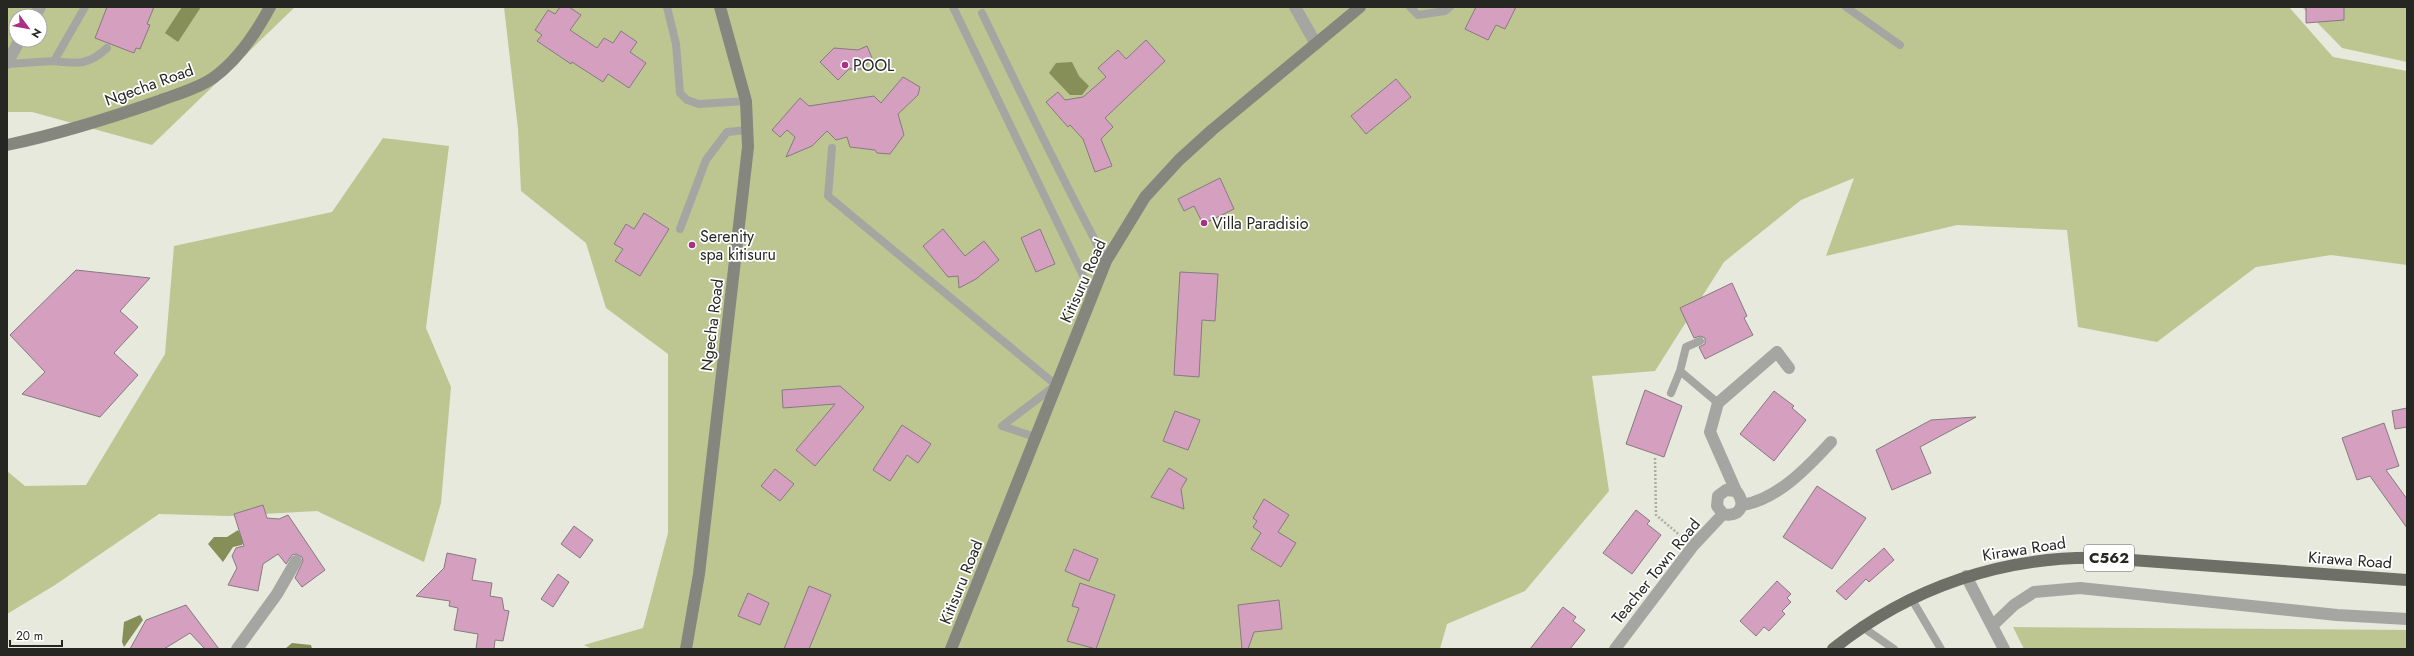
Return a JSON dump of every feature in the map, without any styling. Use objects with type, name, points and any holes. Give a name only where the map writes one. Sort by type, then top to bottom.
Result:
[{"type":"main road","name":"Kirawa Road","points":[[1833,649],[1861,626],[1910,598],[1966,576],[2006,565],[2069,556],[2407,580]]},
{"type":"street","name":"Ngecha Road","points":[[7,145],[132,110],[189,90],[212,78],[229,64],[248,42],[270,7]]},
{"type":"street","name":"Ngecha Road","points":[[686,649],[699,574],[748,147],[746,100],[720,7]]},
{"type":"street","points":[[1295,7],[1316,44]]},
{"type":"street","name":"Kitisuru Road","points":[[951,649],[1106,261],[1145,197],[1162,177],[1212,130],[1360,7]]},
{"type":"street","points":[[7,63],[15,48]]},
{"type":"street","points":[[1736,491],[1726,490],[1718,496],[1716,506],[1723,514],[1731,516],[1738,513],[1742,505],[1741,497],[1736,491],[1710,432],[1718,403],[1777,352],[1789,368]]},
{"type":"street","points":[[1742,505],[1754,503],[1791,480],[1831,442]]},
{"type":"street","name":"Teacher Town Road","points":[[1615,649],[1693,546],[1723,514]]},
{"type":"street","points":[[237,649],[277,594],[296,561]]},
{"type":"street","points":[[1966,576],[2004,649]]},
{"type":"street","points":[[1992,626],[2014,605],[2034,592],[2080,588],[2337,615],[2407,619]]},
{"type":"lane","points":[[54,61],[85,7]]},
{"type":"lane","points":[[667,7],[676,44],[680,93],[687,100],[700,104],[746,100]]},
{"type":"lane","points":[[953,7],[1092,294]]},
{"type":"lane","points":[[1410,7],[1418,15],[1445,11],[1450,7]]},
{"type":"lane","points":[[1846,7],[1900,45]]},
{"type":"lane","points":[[982,12],[1025,103],[1036,120],[1077,208],[1106,261]]},
{"type":"lane","points":[[7,63],[54,61],[79,64],[100,55],[108,48]]},
{"type":"lane","points":[[680,229],[706,160],[727,132],[748,130]]},
{"type":"lane","points":[[832,148],[828,196],[1056,385],[1002,426],[1035,437]]},
{"type":"lane","points":[[1671,393],[1680,371],[1686,347],[1700,341]]},
{"type":"lane","points":[[1680,371],[1718,403]]},
{"type":"lane","points":[[1910,598],[1941,649]]},
{"type":"lane","points":[[1861,626],[1894,649]]},
{"type":"path","points":[[1655,458],[1656,515],[1693,546]]},
{"type":"shaded area","points":[[7,7],[295,7],[152,145],[32,112],[7,112]]},
{"type":"shaded area","points":[[182,7],[201,7],[178,42],[165,33]]},
{"type":"shaded area","points":[[504,7],[2289,7],[2333,57],[2407,71],[2407,265],[2331,255],[2256,267],[2157,342],[2078,327],[2067,230],[1957,225],[1826,256],[1854,178],[1801,200],[1724,262],[1655,371],[1592,376],[1609,491],[1525,591],[1447,624],[1440,649],[592,649],[584,645],[643,628],[668,533],[668,354],[606,308],[586,243],[521,191],[518,129]]},
{"type":"shaded area","points":[[2302,7],[2407,7],[2407,62],[2342,48]]},
{"type":"shaded area","points":[[1072,62],[1079,76],[1089,86],[1082,95],[1070,95],[1049,73],[1056,63]]},
{"type":"shaded area","points":[[383,138],[449,146],[426,328],[451,387],[441,503],[424,562],[317,511],[228,516],[159,514],[55,585],[7,614],[7,471],[25,486],[86,485],[165,354],[174,246],[332,212]]},
{"type":"shaded area","points":[[238,530],[244,541],[242,545],[233,547],[223,562],[208,544],[214,537],[227,537]]},
{"type":"shaded area","points":[[140,615],[143,620],[124,647],[122,642],[124,622]]},
{"type":"shaded area","points":[[2013,627],[2407,630],[2407,649],[2024,649]]},
{"type":"shaded area","points":[[292,643],[311,645],[312,649],[285,649]]},
{"type":"building","points":[[107,7],[154,7],[147,24],[150,25],[140,49],[136,48],[134,53],[95,38]]},
{"type":"building","points":[[560,7],[569,7],[581,15],[570,30],[597,48],[604,38],[613,43],[621,31],[637,42],[630,52],[646,63],[629,88],[608,74],[603,82],[572,62],[571,64],[537,41],[542,35],[535,30],[548,10],[555,14]]},
{"type":"building","points":[[1476,7],[1516,7],[1505,29],[1496,25],[1488,40],[1465,29]]},
{"type":"building","points":[[2306,7],[2344,7],[2344,20],[2306,23]]},
{"type":"building","points":[[1146,40],[1165,61],[1105,118],[1113,127],[1101,139],[1112,166],[1095,172],[1083,139],[1070,125],[1068,127],[1046,102],[1058,92],[1065,100],[1083,97],[1106,77],[1098,68],[1118,50],[1126,59]]},
{"type":"building","name":"POOL","points":[[867,46],[872,58],[863,69],[849,69],[838,80],[820,62],[834,48],[858,50]]},
{"type":"building","points":[[903,77],[920,87],[918,95],[898,114],[904,135],[890,154],[877,153],[875,150],[850,147],[847,137],[836,140],[827,131],[812,146],[786,157],[795,137],[787,130],[780,137],[772,130],[800,98],[809,106],[874,96],[881,103]]},
{"type":"building","points":[[1396,79],[1411,97],[1366,134],[1351,116]]},
{"type":"building","points":[[1220,178],[1234,209],[1203,224],[1194,206],[1184,211],[1178,199]]},
{"type":"building","points":[[644,213],[669,229],[640,276],[615,261],[623,249],[614,244],[626,224],[634,229]]},
{"type":"building","points":[[943,229],[965,256],[984,241],[999,260],[976,279],[959,288],[958,276],[948,277],[923,246]]},
{"type":"building","points":[[1040,229],[1055,264],[1036,272],[1021,238]]},
{"type":"building","points":[[76,270],[150,278],[120,311],[138,327],[114,353],[138,375],[100,417],[22,394],[45,372],[10,335]]},
{"type":"building","points":[[1180,272],[1218,274],[1215,321],[1202,320],[1199,377],[1174,375]]},
{"type":"building","points":[[1732,283],[1747,316],[1744,318],[1753,335],[1705,359],[1699,347],[1705,344],[1705,338],[1700,336],[1694,338],[1680,308]]},
{"type":"building","points":[[840,386],[864,407],[815,466],[796,450],[835,404],[783,408],[782,390]]},
{"type":"building","points":[[1645,390],[1682,406],[1664,457],[1626,444]]},
{"type":"building","points":[[1774,391],[1794,406],[1792,408],[1806,420],[1774,461],[1740,434]]},
{"type":"building","points":[[2407,408],[2407,427],[2395,429],[2392,411]]},
{"type":"building","points":[[1175,411],[1200,420],[1188,450],[1163,441]]},
{"type":"building","points":[[1976,417],[1920,447],[1931,473],[1892,490],[1876,450],[1931,420]]},
{"type":"building","points":[[2384,423],[2399,466],[2386,470],[2407,499],[2407,528],[2370,476],[2357,480],[2342,438]]},
{"type":"building","points":[[902,425],[931,444],[918,463],[907,455],[890,481],[873,470]]},
{"type":"building","points":[[1169,468],[1187,479],[1181,489],[1184,509],[1151,497]]},
{"type":"building","points":[[775,469],[794,484],[780,501],[761,486]]},
{"type":"building","points":[[1817,486],[1866,518],[1832,569],[1783,537]]},
{"type":"building","points":[[1264,499],[1289,515],[1278,532],[1296,543],[1281,567],[1251,549],[1261,533],[1253,527],[1257,521],[1253,518]]},
{"type":"building","points":[[263,505],[267,518],[279,519],[288,515],[325,570],[302,587],[295,578],[303,561],[302,557],[296,554],[292,555],[286,564],[278,554],[263,564],[258,591],[228,585],[237,568],[232,556],[236,548],[244,546],[234,514]]},
{"type":"building","points":[[1636,510],[1650,521],[1647,524],[1661,535],[1632,574],[1603,553]]},
{"type":"building","points":[[574,526],[593,540],[580,558],[561,544]]},
{"type":"building","points":[[1884,548],[1894,560],[1869,582],[1866,579],[1846,600],[1836,591]]},
{"type":"building","points":[[1074,549],[1098,559],[1089,581],[1065,571]]},
{"type":"building","points":[[447,553],[476,559],[472,580],[492,583],[490,596],[502,598],[504,610],[509,611],[503,641],[495,640],[494,649],[476,649],[478,634],[454,630],[458,608],[449,606],[450,601],[416,596],[444,568]]},
{"type":"building","points":[[558,574],[569,582],[553,607],[541,599]]},
{"type":"building","points":[[1777,581],[1791,594],[1787,598],[1791,602],[1782,611],[1785,614],[1769,631],[1764,627],[1756,636],[1740,621]]},
{"type":"building","points":[[1080,583],[1115,595],[1096,649],[1067,641],[1079,608],[1072,606]]},
{"type":"building","points":[[809,586],[831,595],[809,649],[784,649]]},
{"type":"building","points":[[748,593],[769,603],[760,625],[738,616]]},
{"type":"building","points":[[1279,600],[1282,629],[1254,632],[1248,649],[1242,649],[1238,605]]},
{"type":"building","points":[[186,605],[219,649],[205,649],[190,633],[164,649],[130,649],[146,620]]},
{"type":"building","points":[[1563,607],[1576,617],[1573,621],[1585,630],[1570,649],[1530,649]]},
{"type":"place","name":"POOL","points":[[845,65]]},
{"type":"place","name":"Villa Paradisio","points":[[1204,223]]},
{"type":"place","name":"Serenity spa kitisuru","points":[[692,245]]}]
